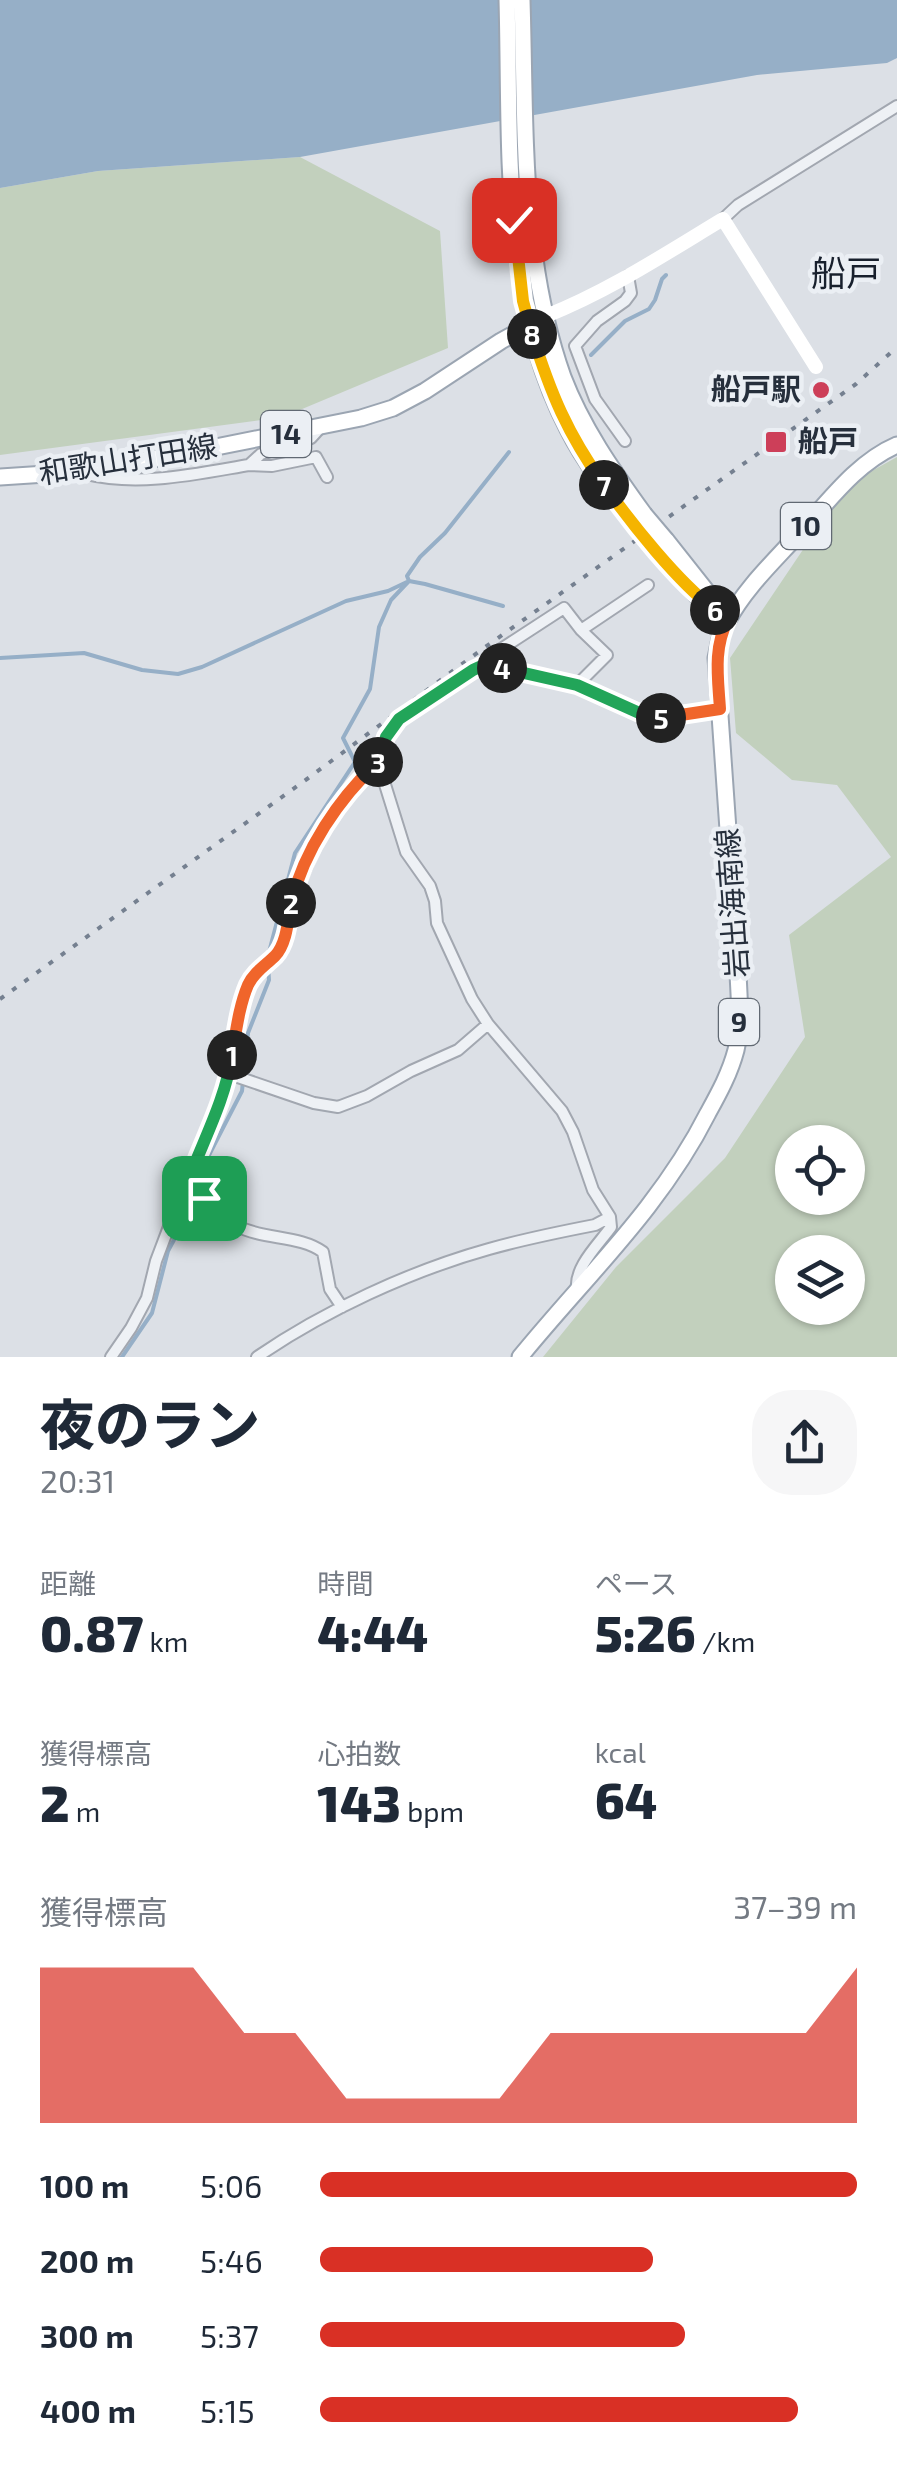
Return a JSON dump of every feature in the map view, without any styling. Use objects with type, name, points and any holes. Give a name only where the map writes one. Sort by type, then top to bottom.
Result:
[{"type":"main road","points":[[506,0],[514,220],[523,301],[550,388],[588,463],[660,544],[704,586],[728,619]]},
{"type":"main road","points":[[522,0],[528,218],[539,291],[564,377],[582,418],[639,519]]},
{"type":"main road","points":[[546,316],[628,276],[722,220],[816,367]]},
{"type":"main road","name":"和歌山打田線","points":[[0,477],[166,457],[361,418],[393,408],[424,391],[546,316]]},
{"type":"main road","name":"10","points":[[728,619],[758,577],[842,486],[866,464],[897,445]]},
{"type":"main road","name":"岩出海南線","points":[[520,1357],[671,1179],[728,1075],[737,1046],[738,973],[716,658],[720,634],[728,619]]},
{"type":"street","points":[[722,220],[738,205],[897,106]]},
{"type":"street","points":[[625,441],[595,399],[575,346],[597,321],[626,301],[631,293],[628,276]]},
{"type":"street","points":[[249,465],[261,454],[311,438],[321,427]]},
{"type":"street","points":[[83,469],[99,478],[161,480],[316,457],[327,478]]},
{"type":"street","points":[[581,630],[648,586]]},
{"type":"street","points":[[111,1357],[147,1298],[156,1261],[229,1074],[248,983],[278,953],[293,896],[322,830],[378,762],[386,737],[399,719],[564,608],[607,655],[577,685]]},
{"type":"street","points":[[486,664],[577,685],[646,716],[677,717],[720,709]]},
{"type":"street","points":[[378,762],[406,852],[430,886],[437,923],[472,1000],[562,1111],[593,1190],[610,1218],[611,1227],[580,1269],[575,1282],[577,1290]]},
{"type":"street","points":[[229,1074],[314,1103],[338,1107],[458,1050],[488,1024]]},
{"type":"street","points":[[184,1192],[204,1198],[243,1229],[315,1246],[323,1252],[330,1289],[342,1308]]},
{"type":"street","points":[[258,1357],[285,1338],[407,1278],[467,1256],[610,1218]]},
{"type":"green space","points":[[300,157],[440,231],[448,348],[283,417],[0,455],[0,188],[98,171]]},
{"type":"green space","points":[[897,457],[897,1357],[543,1357],[616,1267],[725,1158],[805,1037],[789,935],[891,857],[837,785],[792,780],[736,733],[730,658],[831,508],[861,477]]},
{"type":"water","points":[[0,0],[897,0],[897,58],[887,63],[757,75],[300,157],[98,171],[0,188]]},
{"type":"waterway","points":[[591,355],[625,321],[649,309],[666,275]]},
{"type":"waterway","points":[[268,956],[295,853],[355,762],[343,738],[370,689],[379,627],[391,600],[409,581],[407,576],[420,557],[445,533],[509,452]]},
{"type":"waterway","points":[[0,658],[84,653],[142,670],[178,674],[202,667],[346,601],[388,591],[409,581],[503,606]]},
{"type":"waterway","points":[[122,1357],[152,1313],[168,1251],[203,1186],[207,1159],[242,1091],[248,1033],[269,980],[268,965]]},
{"type":"railway","points":[[0,999],[856,384],[897,347]]},
{"type":"place","name":"船戸駅","points":[[821,390]]},
{"type":"place","name":"船戸","points":[[776,442]]},
{"type":"district","name":"船戸","points":[[846,274]]},
{"type":"route","points":[[204,1198],[184,1192],[229,1074],[248,983],[278,953],[293,896],[322,830],[378,762],[386,737],[399,719],[486,664],[577,685],[646,716],[677,717],[720,709],[716,658],[720,634],[728,619],[697,596],[634,524],[568,430],[529,325],[514,220]]}]
